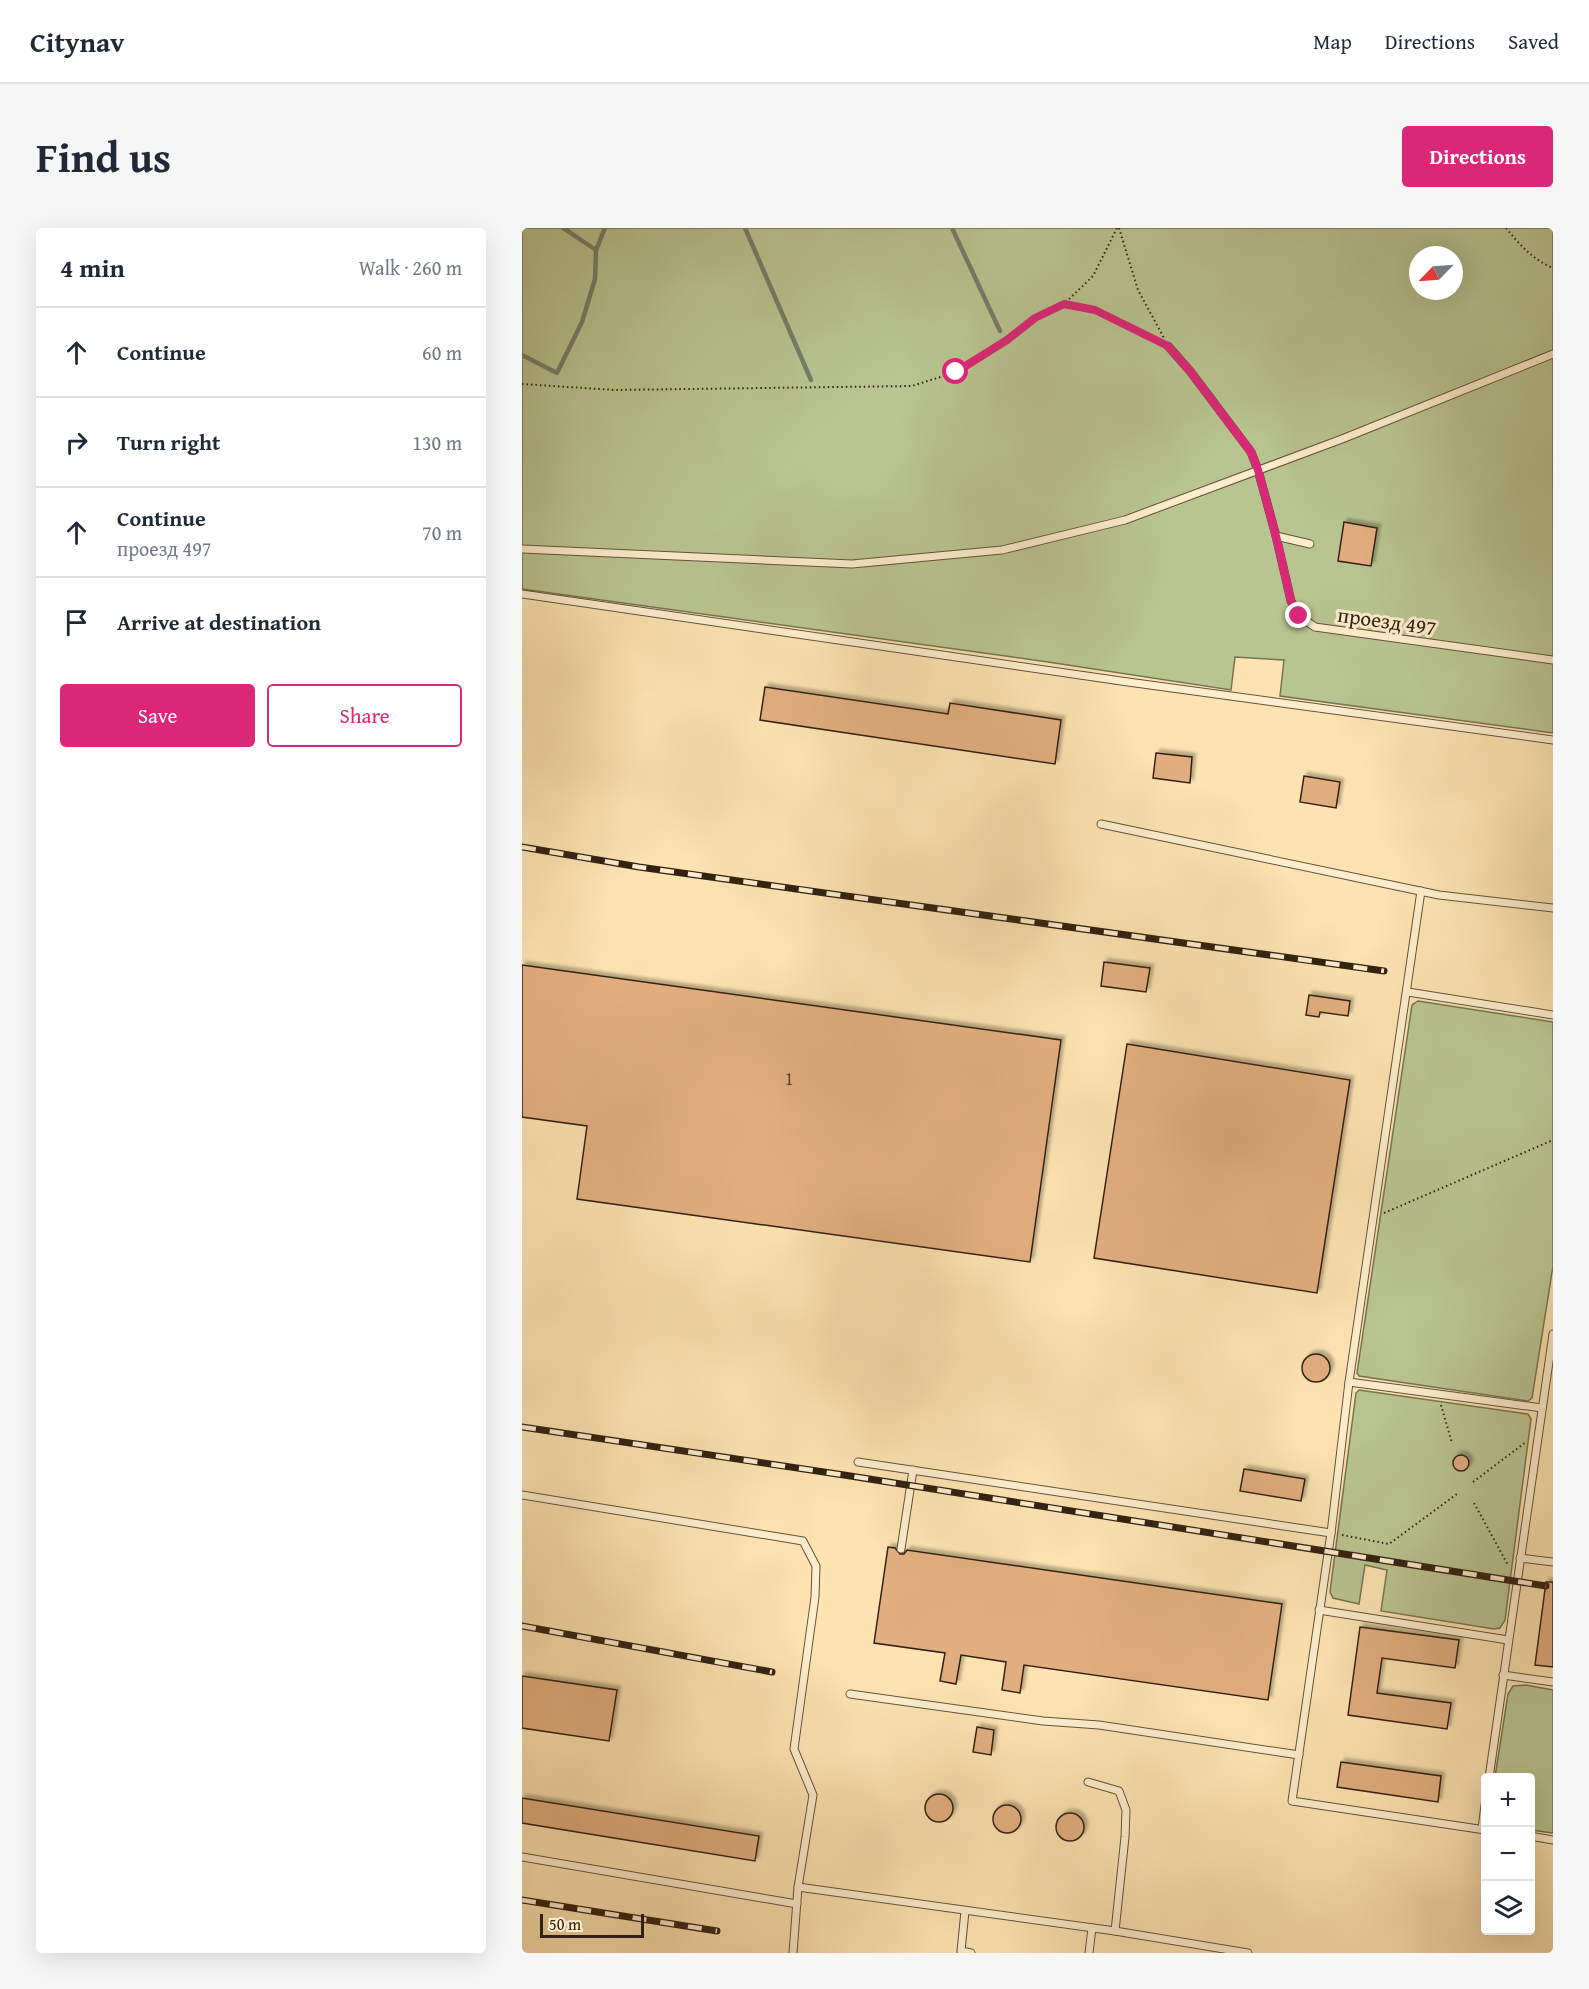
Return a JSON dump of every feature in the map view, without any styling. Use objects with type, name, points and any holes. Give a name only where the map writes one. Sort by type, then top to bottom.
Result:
[{"type":"lane","name":"проезд 497","points":[[1168,346],[1190,371],[1251,452],[1276,536],[1291,601],[1299,616],[1315,627],[1553,660]]},
{"type":"lane","points":[[522,549],[852,564],[1002,549],[1125,520],[1342,439],[1553,354]]},
{"type":"lane","points":[[1276,536],[1310,544]]},
{"type":"lane","points":[[522,594],[1128,682],[1553,740]]},
{"type":"lane","points":[[1101,824],[1438,895],[1553,908]]},
{"type":"lane","points":[[1421,891],[1408,992],[1348,1382],[1330,1533],[1292,1801],[1481,1829]]},
{"type":"lane","points":[[1408,992],[1553,1015]]},
{"type":"lane","points":[[1490,1773],[1553,1334]]},
{"type":"lane","points":[[1348,1382],[1542,1408]]},
{"type":"lane","points":[[858,1462],[1330,1533]]},
{"type":"lane","points":[[901,1549],[913,1470]]},
{"type":"lane","points":[[522,1496],[803,1540],[816,1566],[815,1597],[794,1749],[813,1795],[798,1887],[793,1953]]},
{"type":"lane","points":[[1520,1558],[1553,1562]]},
{"type":"lane","points":[[1319,1610],[1508,1640]]},
{"type":"lane","points":[[1503,1675],[1553,1682]]},
{"type":"lane","points":[[850,1694],[1043,1721],[1099,1725],[1299,1755]]},
{"type":"lane","points":[[1088,1782],[1119,1791],[1126,1810],[1115,1931]]},
{"type":"lane","points":[[1535,1837],[1553,1840]]},
{"type":"lane","points":[[522,1857],[797,1904]]},
{"type":"lane","points":[[798,1887],[1115,1931],[1197,1949],[1248,1953]]},
{"type":"lane","points":[[966,1911],[961,1951],[971,1953]]},
{"type":"lane","points":[[1089,1953],[1092,1928]]},
{"type":"path","points":[[522,384],[615,390],[912,386],[956,372],[1007,340],[1035,318],[1064,304],[1093,276],[1118,228]]},
{"type":"path","points":[[1118,228],[1138,290],[1154,324],[1168,346]]},
{"type":"path","points":[[1506,228],[1520,246],[1537,261],[1553,268]]},
{"type":"path","points":[[1064,304],[1095,310],[1168,346]]},
{"type":"path","points":[[1373,1218],[1553,1140]]},
{"type":"path","points":[[1437,1394],[1452,1443]]},
{"type":"path","points":[[1473,1482],[1538,1433]]},
{"type":"path","points":[[1330,1533],[1389,1544],[1456,1494]]},
{"type":"path","points":[[1474,1503],[1517,1581]]},
{"type":"green space","points":[[522,228],[1553,228],[1553,733],[1280,696],[1284,660],[1235,657],[1231,690],[1048,662],[522,589]]},
{"type":"green space","points":[[1418,1001],[1553,1022],[1553,1266],[1532,1398],[1528,1401],[1359,1376],[1357,1373],[1412,1005]]},
{"type":"green space","points":[[1359,1390],[1528,1414],[1531,1419],[1505,1620],[1500,1628],[1494,1629],[1381,1611],[1387,1570],[1365,1565],[1359,1604],[1333,1598],[1330,1592],[1356,1393]]},
{"type":"green space","points":[[1526,1685],[1553,1690],[1553,1833],[1535,1831],[1535,1773],[1496,1773],[1508,1694],[1513,1686]]},
{"type":"building","points":[[1344,522],[1377,528],[1371,566],[1338,561]]},
{"type":"building","points":[[765,687],[948,714],[950,703],[1061,720],[1055,764],[760,720]]},
{"type":"building","points":[[1156,753],[1192,757],[1190,783],[1153,778]]},
{"type":"building","points":[[1304,776],[1340,782],[1336,808],[1300,802]]},
{"type":"building","points":[[1104,962],[1150,968],[1146,992],[1101,986]]},
{"type":"building","points":[[522,965],[1061,1040],[1030,1262],[577,1199],[587,1126],[522,1117]]},
{"type":"building","points":[[1309,995],[1350,1001],[1348,1016],[1320,1012],[1319,1017],[1306,1015]]},
{"type":"building","points":[[1127,1044],[1350,1080],[1317,1293],[1094,1258]]},
{"type":"building","points":[[1316,1354],[1326,1358],[1330,1368],[1326,1378],[1316,1382],[1306,1378],[1302,1368],[1306,1358]]},
{"type":"building","points":[[1461,1455],[1467,1457],[1469,1463],[1467,1469],[1461,1471],[1455,1469],[1453,1463],[1455,1457]]},
{"type":"building","points":[[1244,1469],[1305,1479],[1301,1501],[1240,1491]]},
{"type":"building","points":[[888,1547],[895,1548],[900,1554],[904,1554],[907,1550],[1282,1604],[1268,1700],[1024,1665],[1020,1693],[1002,1690],[1006,1662],[961,1655],[956,1684],[940,1681],[945,1653],[874,1643]]},
{"type":"building","points":[[1546,1582],[1553,1582],[1553,1667],[1535,1665]]},
{"type":"building","points":[[1360,1627],[1459,1640],[1455,1668],[1382,1658],[1377,1693],[1451,1703],[1447,1729],[1348,1715]]},
{"type":"building","points":[[522,1676],[617,1690],[609,1741],[522,1728]]},
{"type":"building","points":[[977,1727],[994,1730],[991,1755],[973,1752]]},
{"type":"building","points":[[1341,1762],[1441,1776],[1438,1802],[1337,1787]]},
{"type":"building","points":[[939,1794],[949,1798],[953,1808],[949,1818],[939,1822],[929,1818],[925,1808],[929,1798]]},
{"type":"building","points":[[522,1798],[759,1836],[755,1861],[522,1823]]},
{"type":"building","points":[[1007,1805],[1017,1809],[1021,1819],[1017,1829],[1007,1833],[997,1829],[993,1819],[997,1809]]},
{"type":"building","points":[[1070,1813],[1080,1817],[1084,1827],[1080,1837],[1070,1841],[1060,1837],[1056,1827],[1060,1817]]},
{"type":"waterway","points":[[563,228],[596,250]]},
{"type":"waterway","points":[[522,355],[557,373],[582,322],[595,279],[596,250],[605,228]]},
{"type":"waterway","points":[[745,228],[811,380]]},
{"type":"waterway","points":[[952,228],[1000,331]]},
{"type":"railway","points":[[522,847],[639,867],[1384,971]]},
{"type":"railway","points":[[522,1427],[844,1475],[1546,1586]]},
{"type":"railway","points":[[522,1626],[772,1672]]},
{"type":"railway","points":[[522,1900],[717,1931]]},
{"type":"route","points":[[956,372],[1007,340],[1035,318],[1064,304],[1095,310],[1168,346],[1190,371],[1251,452],[1276,536],[1291,601],[1299,616]]}]
